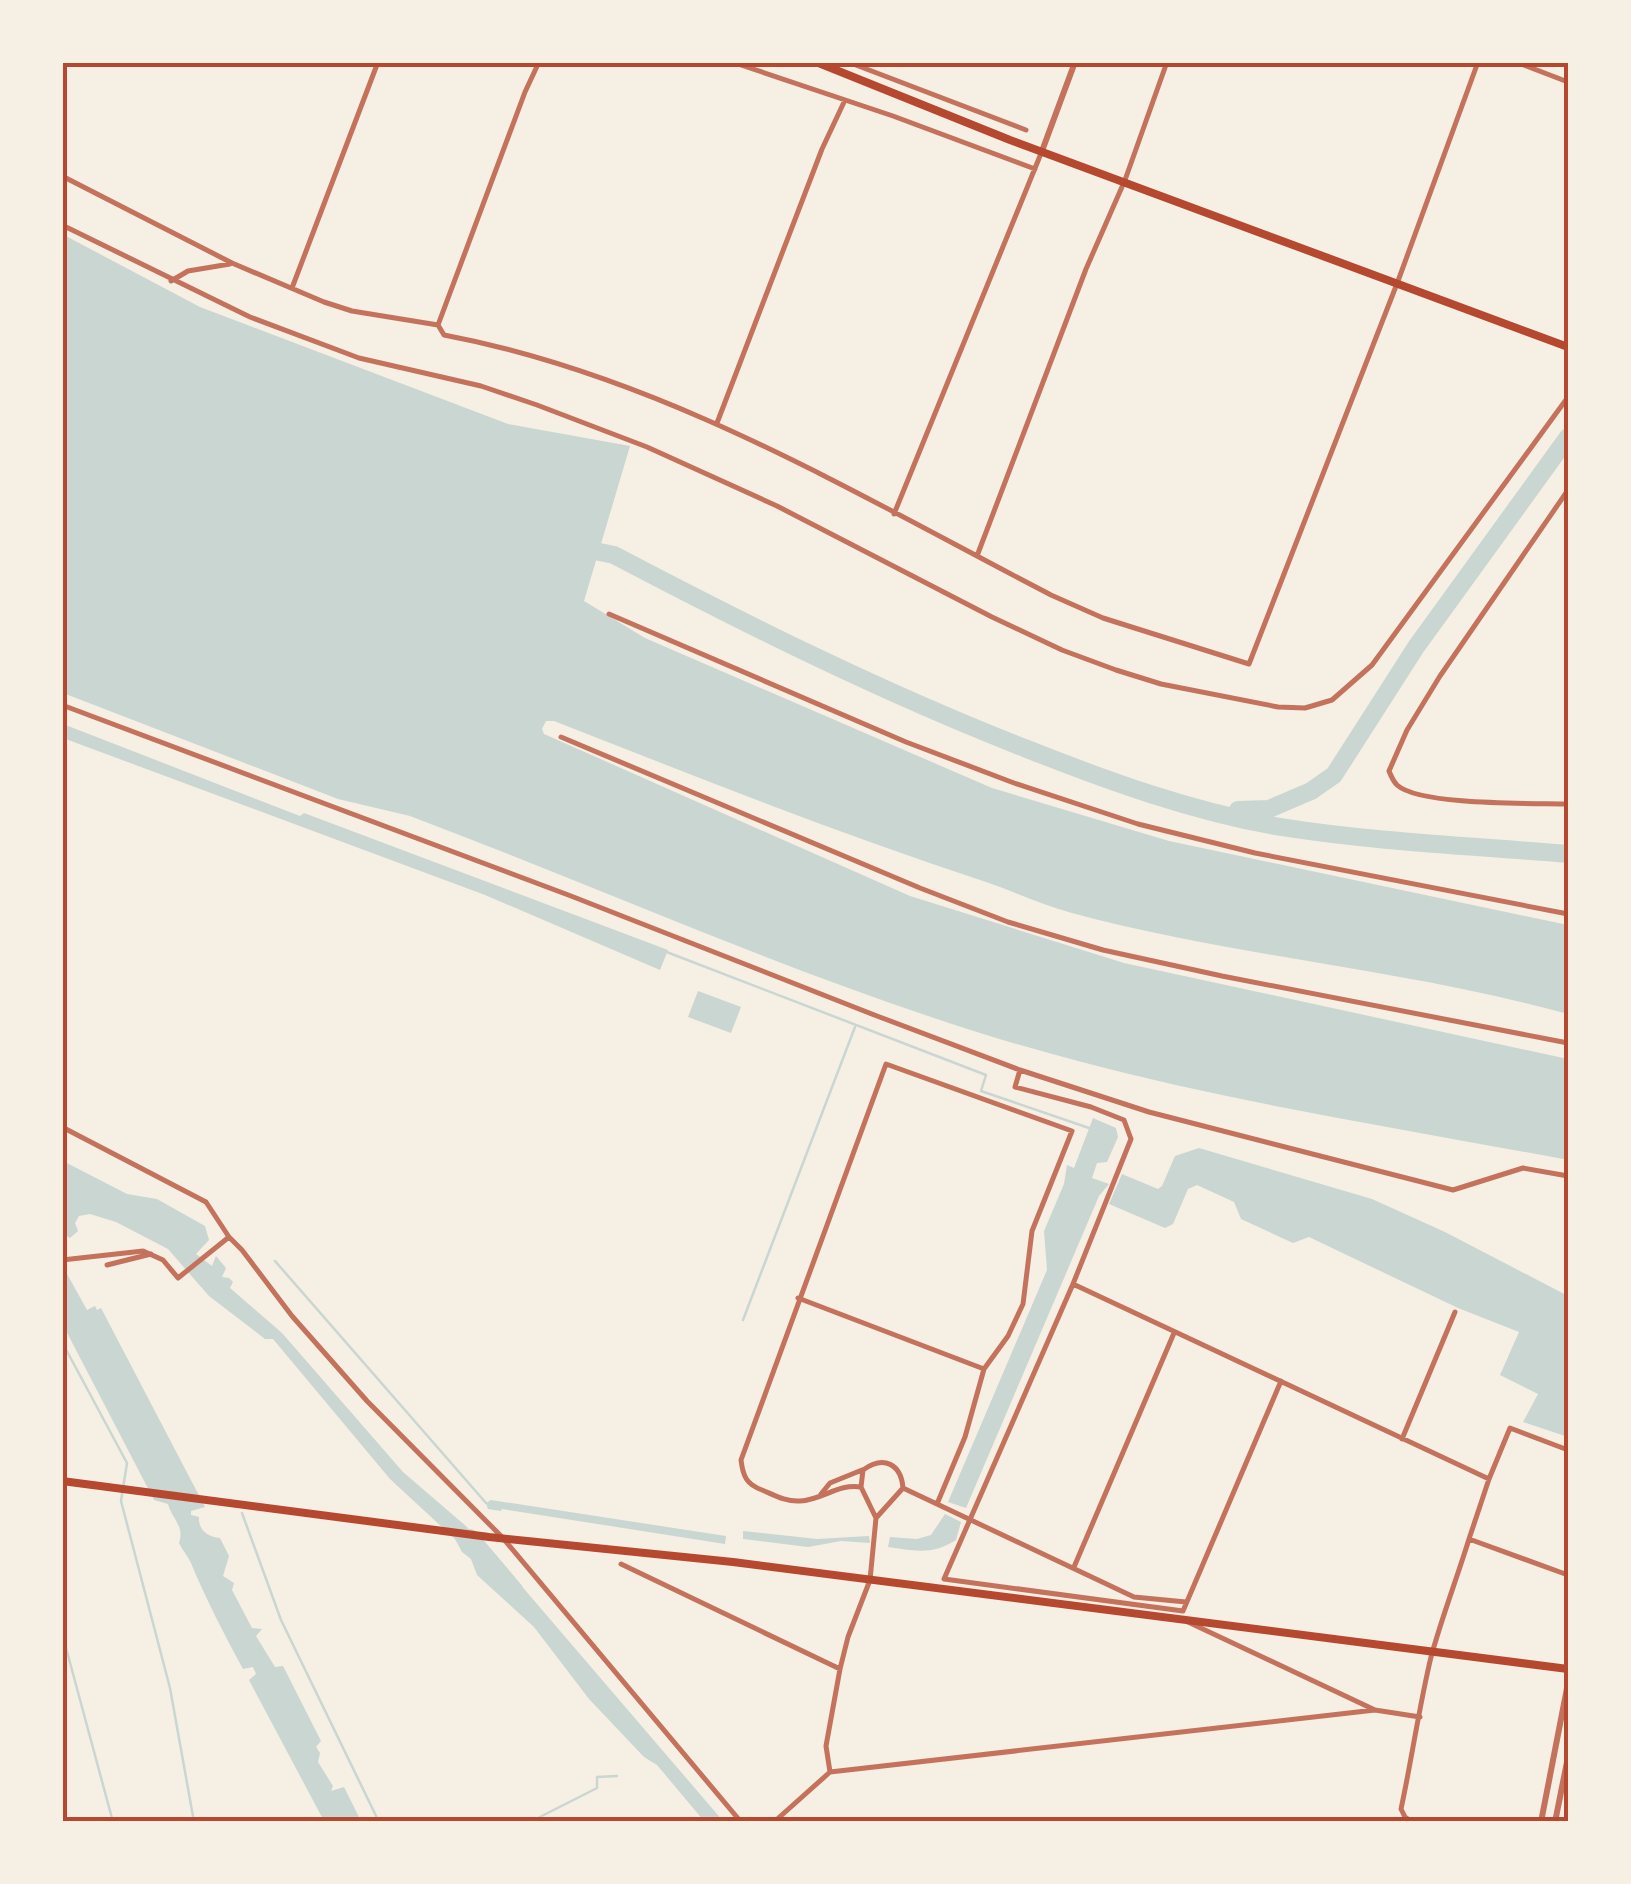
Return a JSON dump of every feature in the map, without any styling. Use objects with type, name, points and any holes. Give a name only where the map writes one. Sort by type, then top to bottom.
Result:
[{"type":"main road","points":[[816,62],[1042,151],[1568,346]]},
{"type":"main road","points":[[62,1480],[489,1537],[870,1580],[1568,1669]]},
{"type":"street","points":[[292,288],[378,62]]},
{"type":"street","points":[[438,325],[539,62]]},
{"type":"street","points":[[732,62],[1035,169]]},
{"type":"street","points":[[848,62],[1026,130]]},
{"type":"street","points":[[894,514],[1075,62]]},
{"type":"street","points":[[976,556],[1086,269],[1125,180],[1167,62]]},
{"type":"street","points":[[62,176],[232,264],[352,311],[438,325],[444,335],[571,366],[717,423],[1103,618],[1248,664],[1398,281],[1478,62]]},
{"type":"street","points":[[1516,62],[1568,82]]},
{"type":"street","points":[[717,423],[822,149],[845,100]]},
{"type":"street","points":[[62,225],[250,317],[359,358],[481,386],[647,447],[778,506],[992,618],[1062,650],[1161,684],[1278,707],[1306,708],[1332,700],[1372,665],[1568,397]]},
{"type":"street","points":[[171,281],[188,271],[232,264]]},
{"type":"street","points":[[1568,490],[1440,676],[1388,771],[1397,784],[1424,795],[1482,802],[1568,804]]},
{"type":"street","points":[[609,614],[906,742],[1138,824],[1256,853],[1568,914]]},
{"type":"street","points":[[62,705],[572,896],[1020,1070],[1150,1112],[1453,1190],[1523,1168],[1568,1176]]},
{"type":"street","points":[[561,737],[1008,922],[1104,950],[1222,976],[1568,1043]]},
{"type":"street","points":[[862,1488],[849,1485],[803,1501],[784,1500],[751,1486],[742,1475],[741,1460],[886,1064],[1072,1131],[1032,1231],[1023,1304],[1008,1336],[984,1369],[965,1437],[936,1504]]},
{"type":"street","points":[[1020,1070],[1015,1088],[1091,1107],[1124,1120],[1131,1139],[1074,1284],[944,1579],[1183,1612],[1281,1382]]},
{"type":"street","points":[[62,1127],[206,1202],[226,1239],[366,1401],[502,1537],[741,1822]]},
{"type":"street","points":[[62,1260],[143,1251],[154,1254],[179,1278],[226,1239]]},
{"type":"street","points":[[107,1265],[154,1254]]},
{"type":"street","points":[[1074,1284],[1489,1479]]},
{"type":"street","points":[[798,1298],[984,1369]]},
{"type":"street","points":[[1402,1439],[1455,1312]]},
{"type":"street","points":[[1074,1567],[1174,1332]]},
{"type":"street","points":[[1412,1822],[1403,1820],[1401,1809],[1432,1653],[1489,1479],[1510,1428],[1568,1450]]},
{"type":"street","points":[[819,1496],[830,1483],[884,1461],[902,1474],[902,1488],[876,1518]]},
{"type":"street","points":[[830,1772],[826,1746],[840,1668],[870,1580],[876,1518],[862,1488],[864,1470]]},
{"type":"street","points":[[902,1488],[1134,1597],[1186,1602]]},
{"type":"street","points":[[1469,1539],[1568,1574]]},
{"type":"street","points":[[621,1564],[840,1668]]},
{"type":"street","points":[[1186,1621],[1374,1710]]},
{"type":"street","points":[[1541,1822],[1568,1684]]},
{"type":"street","points":[[774,1822],[830,1772],[1374,1710],[1420,1716]]},
{"type":"street","points":[[1555,1822],[1568,1757]]},
{"type":"shaded area","points":[[62,234],[200,307],[508,424],[630,446],[584,601],[645,638],[992,788],[1169,841],[1568,925],[1568,1014],[1445,985],[1195,941],[1072,913],[823,825],[554,721],[546,721],[542,729],[544,734],[910,896],[1124,963],[1568,1059],[1568,1160],[1200,1090],[993,1037],[741,948],[410,816],[338,799],[63,693]]},
{"type":"shaded area","points":[[63,724],[300,816],[304,813],[668,950],[660,970],[485,895],[63,738]]},
{"type":"shaded area","points":[[698,991],[741,1007],[731,1033],[688,1017]]},
{"type":"shaded area","points":[[1093,1118],[1116,1128],[1118,1137],[1107,1162],[1097,1163],[1092,1178],[1109,1184],[1099,1196],[966,1508],[948,1502],[1047,1270],[1044,1231],[1064,1184],[1067,1165],[1074,1168]]},
{"type":"shaded area","points":[[1199,1148],[1372,1199],[1568,1296],[1568,1437],[1523,1422],[1538,1394],[1500,1375],[1519,1332],[1458,1308],[1309,1237],[1293,1243],[1241,1219],[1234,1202],[1197,1185],[1188,1189],[1173,1224],[1165,1228],[1109,1204],[1122,1174],[1158,1189],[1175,1156]]},
{"type":"shaded area","points":[[63,1161],[127,1194],[157,1199],[205,1226],[209,1240],[196,1254],[212,1266],[216,1256],[226,1268],[222,1277],[233,1282],[230,1288],[282,1333],[403,1472],[467,1527],[481,1546],[488,1565],[513,1576],[723,1821],[704,1821],[657,1765],[644,1757],[589,1699],[534,1627],[477,1575],[471,1559],[455,1539],[390,1479],[273,1339],[265,1339],[209,1296],[168,1249],[116,1222],[90,1214],[79,1216],[75,1223],[78,1231],[70,1238],[64,1234],[63,1239]]},
{"type":"shaded area","points":[[62,1272],[66,1272],[87,1310],[101,1308],[205,1507],[191,1511],[191,1515],[199,1517],[205,1532],[220,1538],[229,1556],[223,1576],[234,1583],[232,1590],[252,1628],[262,1629],[256,1636],[275,1667],[283,1666],[321,1741],[316,1747],[320,1753],[318,1762],[333,1786],[331,1791],[344,1787],[359,1817],[352,1821],[324,1821],[249,1680],[256,1674],[253,1667],[243,1669],[179,1543],[179,1527],[168,1504],[154,1500],[63,1325]]},
{"type":"shaded area","points":[[491,1500],[726,1536],[725,1544],[488,1509],[486,1503]]},
{"type":"shaded area","points":[[945,1514],[961,1522],[956,1540],[948,1545],[931,1550],[888,1547],[890,1537],[917,1539],[931,1535]]},
{"type":"shaded area","points":[[743,1531],[817,1539],[869,1536],[870,1543],[841,1541],[808,1547],[743,1539]]},
{"type":"waterway","points":[[1238,810],[1269,809],[1311,791],[1334,775],[1416,647],[1568,437]]},
{"type":"waterway","points":[[576,547],[614,555],[766,633],[921,705],[1151,794],[1281,827],[1568,854]]},
{"type":"waterway","points":[[664,951],[986,1075],[981,1091],[1089,1128]]},
{"type":"waterway","points":[[743,1320],[855,1027]]},
{"type":"waterway","points":[[275,1261],[486,1503]]},
{"type":"waterway","points":[[62,1342],[127,1463],[121,1501],[170,1688],[194,1822]]},
{"type":"waterway","points":[[242,1513],[281,1620],[379,1822]]},
{"type":"waterway","points":[[470,1538],[514,1590]]},
{"type":"waterway","points":[[62,1633],[113,1822]]},
{"type":"waterway","points":[[530,1822],[597,1788],[597,1777],[617,1776]]}]
